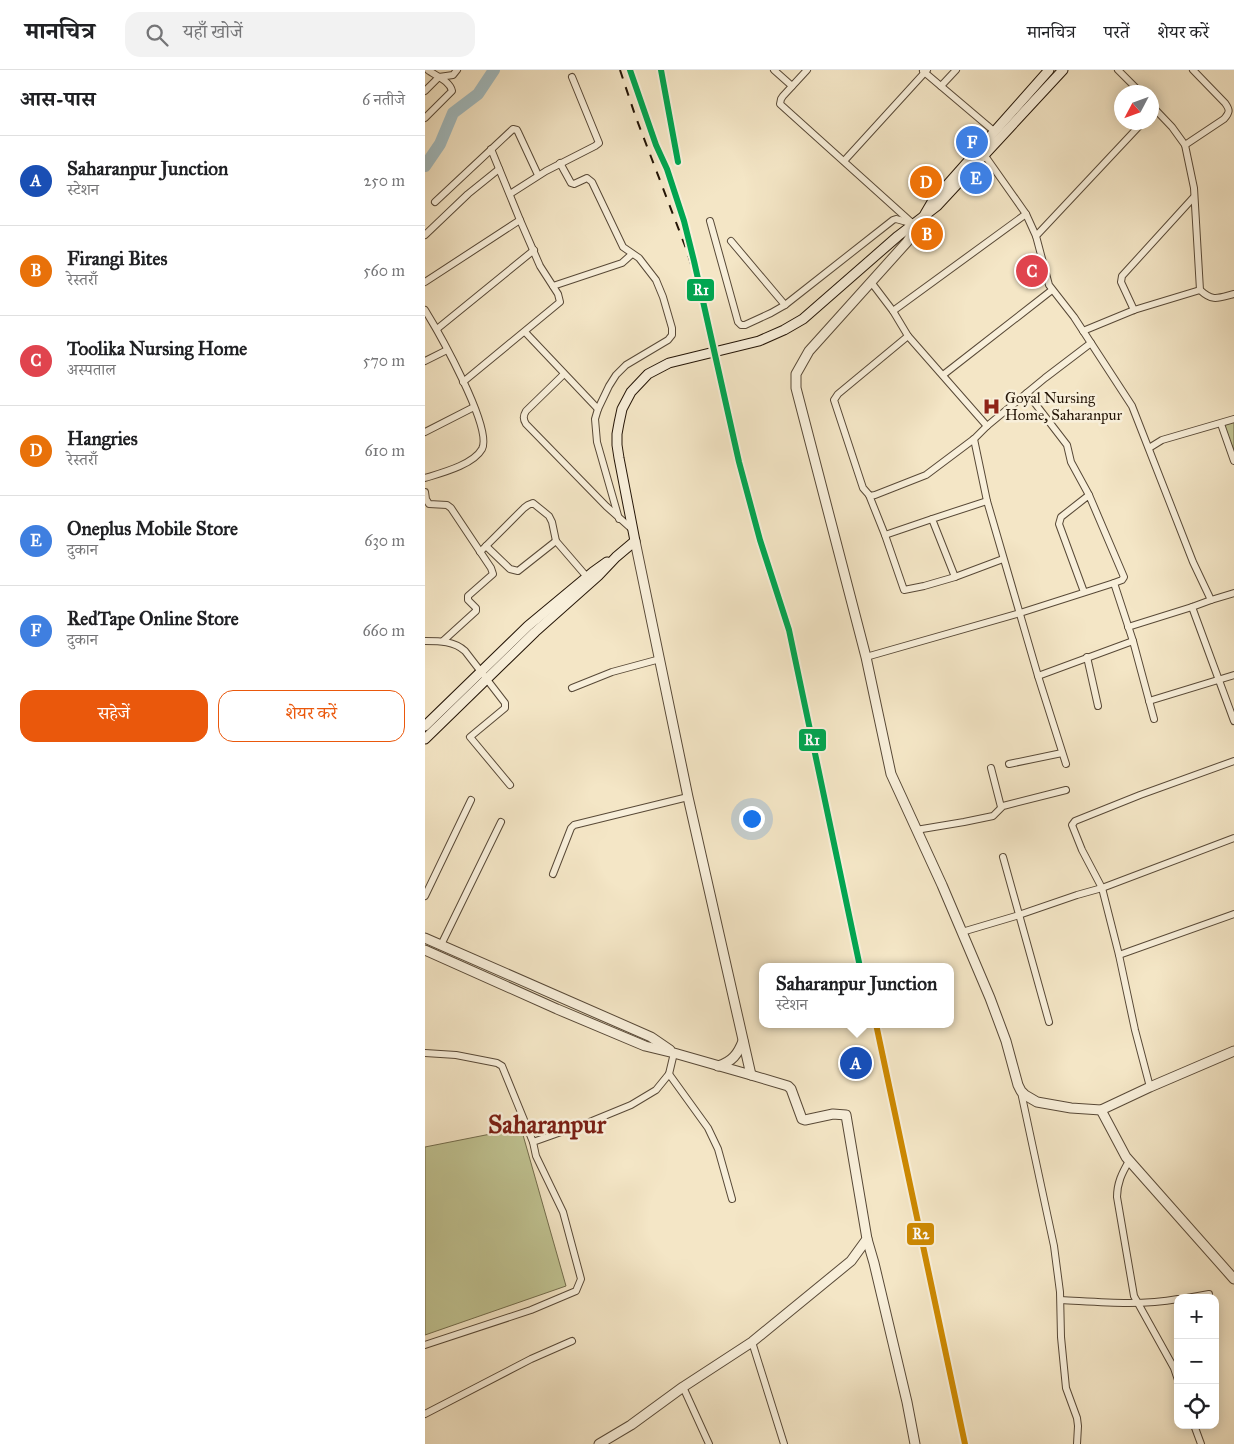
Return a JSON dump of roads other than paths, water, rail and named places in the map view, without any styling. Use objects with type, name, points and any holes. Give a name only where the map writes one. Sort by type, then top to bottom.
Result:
[{"type":"street","points":[[425,118],[452,91],[449,84],[428,70]]},
{"type":"street","points":[[425,91],[439,77],[453,74],[457,70]]},
{"type":"street","points":[[774,70],[792,86]]},
{"type":"street","points":[[807,70],[783,96],[780,104],[914,224]]},
{"type":"street","points":[[941,86],[957,70]]},
{"type":"street","points":[[982,152],[995,132],[1049,70]]},
{"type":"street","points":[[751,1075],[659,659],[630,518],[617,445],[619,423],[631,392],[648,374],[669,363],[759,340],[792,326],[816,307],[925,214],[932,202],[1063,70]]},
{"type":"street","points":[[1118,70],[1133,85]]},
{"type":"street","points":[[1185,145],[1224,119],[1229,113],[1225,103],[1193,70]]},
{"type":"street","points":[[844,161],[924,71],[995,132]]},
{"type":"street","points":[[510,194],[538,175],[599,143],[572,77]]},
{"type":"street","points":[[1159,114],[1172,126],[1185,145],[1194,188],[1193,198],[1200,290],[1212,298],[1234,294]]},
{"type":"street","points":[[435,202],[512,130],[517,130],[538,175]]},
{"type":"street","points":[[1036,236],[1135,130]]},
{"type":"street","points":[[463,382],[560,302],[560,298],[544,273],[533,250],[491,149]]},
{"type":"street","points":[[982,152],[1026,214],[1036,236],[1049,285],[1074,317],[1132,406],[1193,562],[1211,600]]},
{"type":"street","points":[[560,164],[571,183],[574,184],[587,178],[589,179],[620,242],[626,250],[645,265],[656,280],[673,328],[672,335],[663,343],[625,365],[609,386],[598,409],[595,420],[597,442],[619,519]]},
{"type":"street","points":[[425,235],[468,194],[499,169]]},
{"type":"street","points":[[1134,310],[1121,282],[1122,276],[1193,198]]},
{"type":"street","points":[[893,312],[1026,214]]},
{"type":"street","points":[[710,221],[738,322],[741,325],[771,314],[785,305],[893,220],[896,219],[914,224]]},
{"type":"street","points":[[425,282],[520,220]]},
{"type":"street","points":[[914,224],[911,236],[907,242],[809,351],[796,374],[796,388],[866,658],[891,774],[962,932],[1003,1032],[1021,1091],[1054,1246],[1061,1300],[1061,1338],[1066,1388],[1077,1418],[1077,1444]]},
{"type":"street","points":[[731,241],[785,305]]},
{"type":"street","points":[[437,329],[533,250]]},
{"type":"street","points":[[553,286],[622,263],[632,254]]},
{"type":"street","points":[[871,282],[908,336],[987,426]]},
{"type":"street","points":[[943,375],[1052,290]]},
{"type":"street","points":[[1083,331],[1134,310],[1200,290]]},
{"type":"street","points":[[425,310],[437,329],[463,382],[480,420],[484,440],[480,452],[464,463],[450,470],[425,478]]},
{"type":"street","points":[[525,332],[598,409]]},
{"type":"street","points":[[908,336],[834,400],[863,488],[869,495],[904,590],[955,577],[1003,559]]},
{"type":"street","points":[[869,495],[875,495],[926,475],[974,439],[987,426],[1091,343]]},
{"type":"street","points":[[425,361],[447,350]]},
{"type":"street","points":[[564,374],[526,411],[523,415],[524,420],[619,519],[633,530]]},
{"type":"street","points":[[866,658],[1020,613],[1114,583],[1122,580],[1124,577],[1089,495],[1071,462],[1067,446],[1027,394]]},
{"type":"street","points":[[425,432],[473,407]]},
{"type":"street","points":[[1149,448],[1162,440],[1234,419]]},
{"type":"street","points":[[1221,424],[1234,461]]},
{"type":"street","points":[[974,439],[987,501],[1003,559],[1066,764]]},
{"type":"street","points":[[425,492],[425,499],[429,504],[451,508],[481,552],[493,574],[468,596],[476,611],[443,641]]},
{"type":"street","points":[[1084,592],[1059,520],[1089,495]]},
{"type":"street","points":[[885,535],[987,501]]},
{"type":"street","points":[[481,552],[524,508],[533,503],[549,516],[555,540],[587,576]]},
{"type":"street","points":[[933,519],[955,577]]},
{"type":"street","points":[[486,546],[510,569],[518,571],[555,540]]},
{"type":"street","points":[[425,726],[535,632],[635,541]]},
{"type":"street","points":[[425,739],[529,626],[587,576],[616,557]]},
{"type":"street","points":[[1114,583],[1133,641],[1154,719]]},
{"type":"street","points":[[1128,627],[1234,593]]},
{"type":"street","points":[[1192,607],[1234,721]]},
{"type":"street","points":[[425,641],[443,641],[460,647],[505,703],[505,706],[471,735],[471,738],[510,785]]},
{"type":"street","points":[[1038,676],[1133,641]]},
{"type":"street","points":[[1087,657],[1098,706]]},
{"type":"street","points":[[572,688],[611,672],[659,659]]},
{"type":"street","points":[[1149,700],[1234,675]]},
{"type":"street","points":[[1009,764],[1062,754]]},
{"type":"street","points":[[1151,1087],[1135,1030],[1102,888],[1082,850],[1072,827],[1073,823],[1140,795],[1234,761]]},
{"type":"street","points":[[991,768],[1001,807]]},
{"type":"street","points":[[917,830],[993,816],[1001,807],[1066,790]]},
{"type":"street","points":[[553,874],[571,828],[574,825],[689,797]]},
{"type":"street","points":[[425,896],[471,800]]},
{"type":"street","points":[[441,944],[501,822]]},
{"type":"street","points":[[962,932],[1102,888],[1234,838]]},
{"type":"street","points":[[1003,857],[1049,1022]]},
{"type":"street","points":[[1119,955],[1234,914]]},
{"type":"street","points":[[425,938],[651,1037],[674,1053]]},
{"type":"street","points":[[425,950],[636,1043],[788,1086],[791,1089],[802,1119],[833,1114],[846,1115],[867,1239],[905,1393],[915,1444]]},
{"type":"street","points":[[718,1066],[727,1064],[734,1058],[743,1041]]},
{"type":"street","points":[[1021,1091],[1037,1102],[1071,1108],[1101,1110],[1234,1051]]},
{"type":"street","points":[[425,1053],[456,1055],[497,1063],[502,1066],[537,1156],[563,1212],[581,1279],[576,1291],[531,1310],[425,1345]]},
{"type":"street","points":[[533,1142],[592,1121],[631,1104],[656,1090],[669,1074],[674,1053]]},
{"type":"street","points":[[669,1074],[708,1128],[718,1149],[732,1199]]},
{"type":"street","points":[[1101,1110],[1129,1161],[1234,1280]]},
{"type":"street","points":[[1129,1161],[1120,1175],[1117,1197],[1134,1296],[1174,1370]]},
{"type":"street","points":[[603,1443],[683,1387],[753,1342],[851,1261],[867,1239]]},
{"type":"street","points":[[1061,1300],[1137,1304],[1174,1299]]},
{"type":"street","points":[[425,1414],[531,1359],[572,1341]]},
{"type":"street","points":[[753,1342],[784,1444]]},
{"type":"street","points":[[683,1387],[709,1444]]},
{"type":"street","points":[[1196,1429],[1201,1444]]},
{"type":"waterway","points":[[425,166],[440,144],[453,113],[478,94],[494,70]]},
{"type":"railway","points":[[620,70],[635,115],[687,251],[706,314]]},
{"type":"railway","points":[[630,70],[656,145],[667,169]]},
{"type":"place","name":"RedTape Online Store","points":[[972,142]]},
{"type":"place","name":"Oneplus Mobile Store","points":[[976,178]]},
{"type":"place","name":"Hangries","points":[[926,182]]},
{"type":"place","name":"Firangi Bites","points":[[927,234]]},
{"type":"place","name":"Toolika Nursing Home","points":[[1032,271]]},
{"type":"place","name":"Goyal Nursing Home, Saharanpur","points":[[991,407]]},
{"type":"place","name":"Saharanpur Junction","points":[[856,1063]]},
{"type":"district","name":"Saharanpur","points":[[547,1124]]}]
